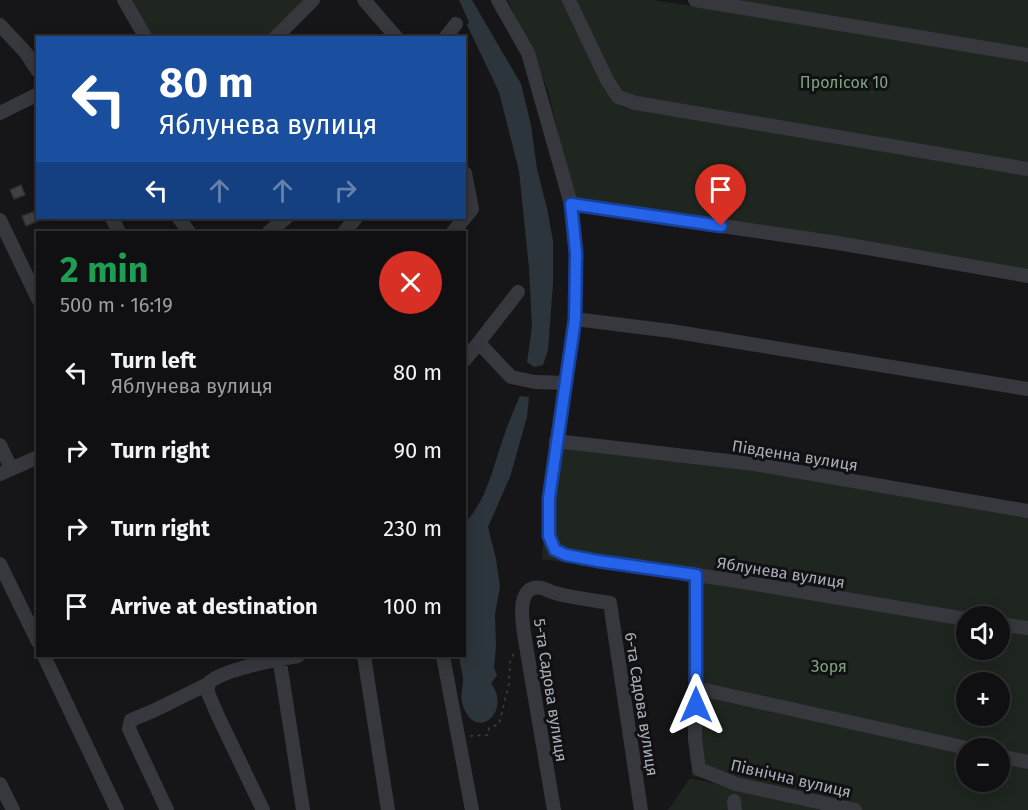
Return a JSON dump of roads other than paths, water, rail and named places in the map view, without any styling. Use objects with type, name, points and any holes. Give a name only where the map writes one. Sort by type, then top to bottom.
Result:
[{"type":"street","points":[[124,0],[145,36]]},
{"type":"street","points":[[277,36],[313,0]]},
{"type":"street","points":[[364,0],[395,36]]},
{"type":"street","points":[[498,0],[528,53],[571,204],[576,253],[575,319],[556,441]]},
{"type":"street","points":[[569,0],[607,80],[618,97],[636,103],[1028,169]]},
{"type":"street","points":[[695,0],[1028,55]]},
{"type":"street","points":[[447,36],[456,24]]},
{"type":"street","points":[[0,26],[26,53],[36,68]]},
{"type":"street","points":[[0,113],[36,95]]},
{"type":"street","points":[[466,177],[472,209],[466,216]]},
{"type":"street","points":[[571,204],[838,243],[1028,276]]},
{"type":"street","points":[[270,231],[285,219]]},
{"type":"street","points":[[345,231],[355,219]]},
{"type":"street","points":[[454,231],[464,219]]},
{"type":"street","points":[[0,220],[36,295]]},
{"type":"street","points":[[466,359],[518,292]]},
{"type":"street","points":[[575,319],[670,331],[1028,389]]},
{"type":"street","points":[[479,343],[511,377],[535,382],[565,383]]},
{"type":"street","name":"Південна вулиця","points":[[556,441],[754,464],[1028,511]]},
{"type":"street","name":"Яблунева вулиця","points":[[556,441],[549,498],[549,536],[555,550],[566,555],[956,617]]},
{"type":"street","points":[[0,445],[6,471],[36,458]]},
{"type":"street","points":[[0,564],[36,638]]},
{"type":"street","name":"Північна вулиця","points":[[696,575],[695,739],[699,769],[736,784],[855,810]]},
{"type":"street","name":"5-та Садова вулиця","points":[[542,588],[533,588],[526,593],[522,601],[525,640],[554,810]]},
{"type":"street","name":"6-та Садова вулиця","points":[[542,588],[553,593],[610,603],[641,810]]},
{"type":"street","points":[[1010,626],[1028,628]]},
{"type":"street","points":[[44,657],[117,810]]},
{"type":"street","points":[[167,810],[129,729],[131,720],[234,670],[279,657],[303,810]]},
{"type":"street","points":[[363,657],[388,810]]},
{"type":"street","points":[[443,657],[472,810]]},
{"type":"street","points":[[208,684],[208,693],[218,716],[263,810]]},
{"type":"street","points":[[696,688],[956,746]]},
{"type":"street","points":[[1010,758],[1028,762]]},
{"type":"street","points":[[0,784],[13,810]]},
{"type":"park label","name":"Пролісок 10","points":[[844,82]]},
{"type":"park label","name":"Зоря","points":[[829,666]]}]
